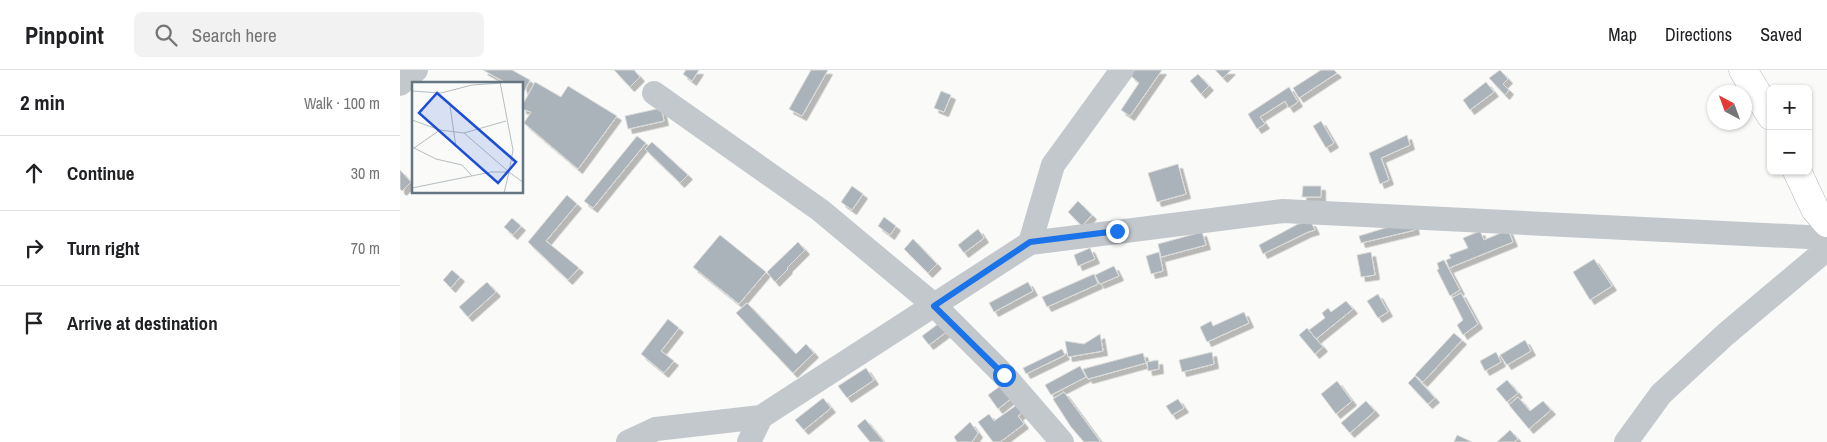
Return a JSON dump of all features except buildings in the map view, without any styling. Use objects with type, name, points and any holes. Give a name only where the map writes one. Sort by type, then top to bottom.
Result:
[{"type":"street","points":[[400,84],[416,70]]},
{"type":"street","points":[[1030,242],[1053,165],[1122,70]]},
{"type":"street","points":[[1743,70],[1767,109]]},
{"type":"street","points":[[654,93],[820,210],[934,306],[1004,375],[1062,442]]},
{"type":"street","points":[[1799,175],[1815,209],[1827,223]]},
{"type":"street","points":[[628,442],[656,429],[761,417],[1030,242],[1284,211],[1827,238]]},
{"type":"street","points":[[1626,442],[1661,394],[1726,334],[1827,249]]},
{"type":"street","points":[[750,442],[761,417]]},
{"type":"route","points":[[1004,375],[934,306],[1030,242],[1117,231]]}]
